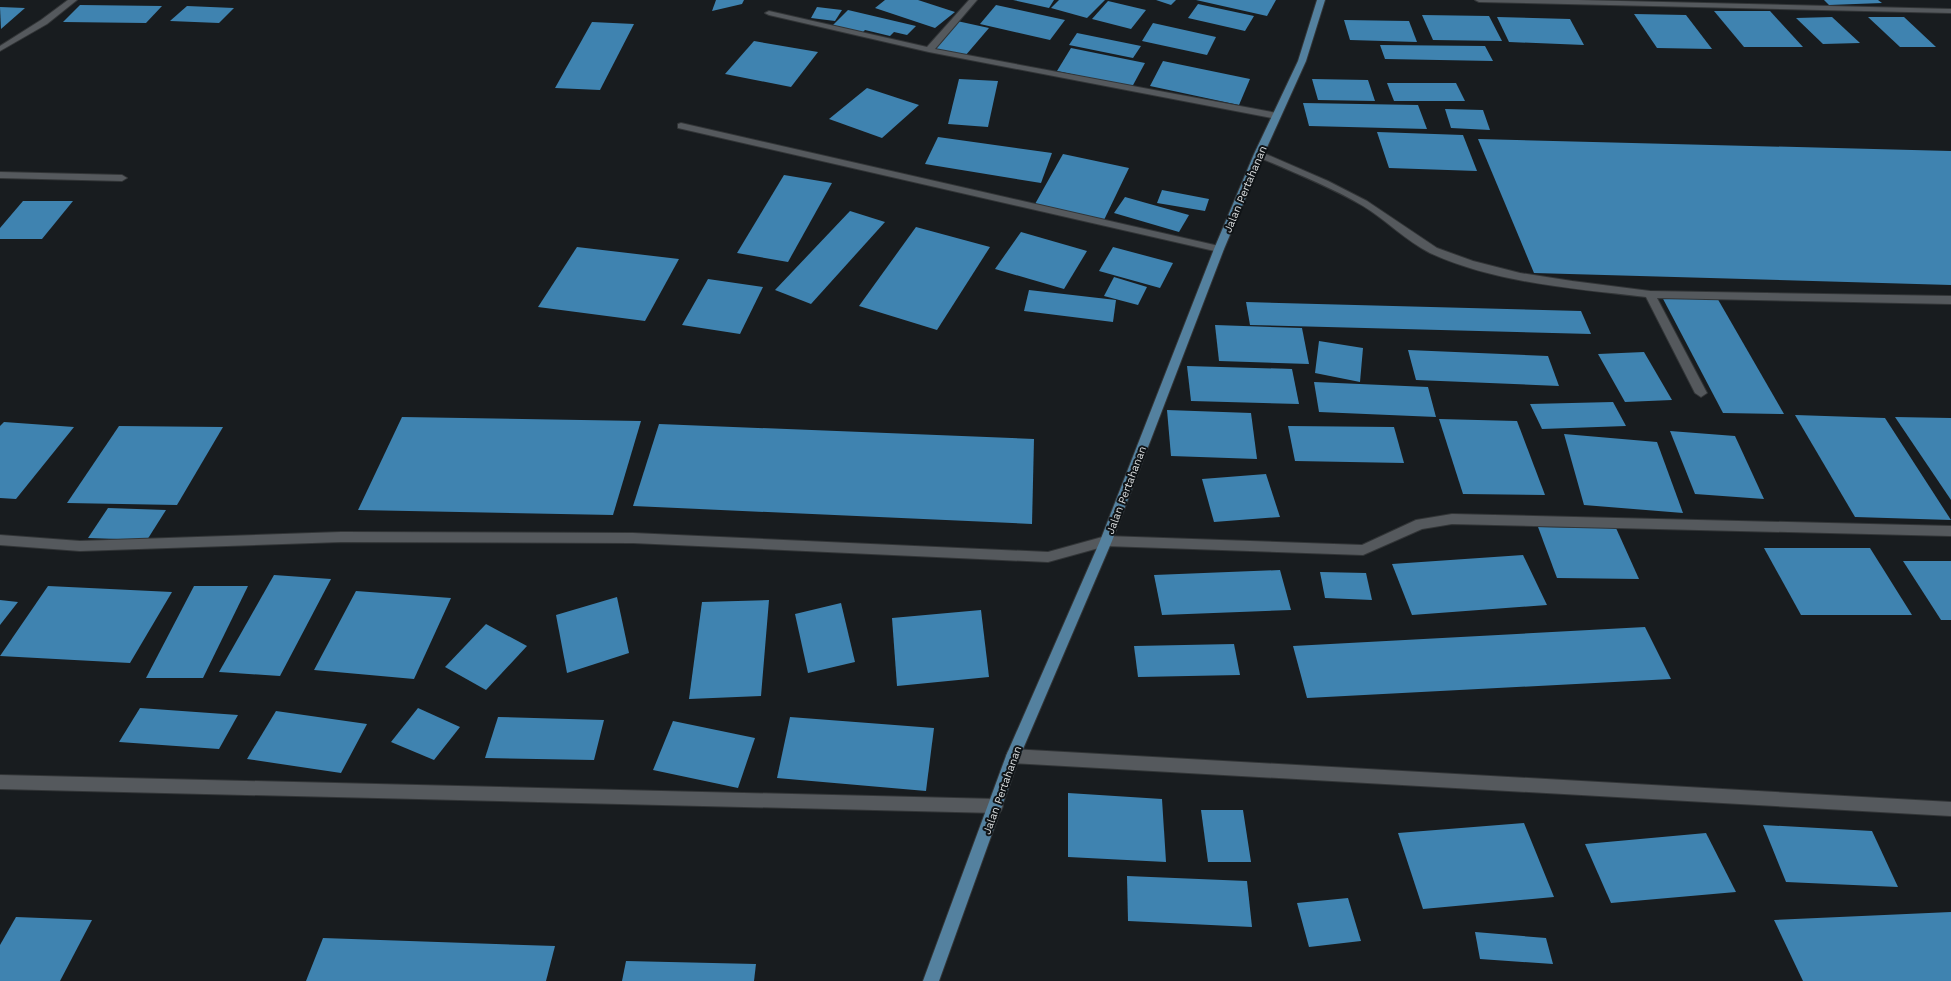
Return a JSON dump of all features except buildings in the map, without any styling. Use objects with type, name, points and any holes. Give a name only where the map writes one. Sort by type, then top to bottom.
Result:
[{"type":"main road","name":"Jalan Pertahanan","points":[[931,981],[1013,756],[1106,541],[1219,249],[1259,154],[1302,61],[1321,0]]},
{"type":"street","points":[[0,49],[44,22],[73,0]]},
{"type":"street","points":[[929,50],[973,0]]},
{"type":"street","points":[[1479,0],[1951,11]]},
{"type":"street","points":[[769,14],[929,50],[1277,116]]},
{"type":"street","points":[[681,126],[1219,249]]},
{"type":"street","points":[[1259,154],[1365,203],[1421,245],[1478,267],[1565,284],[1650,294],[1951,300]]},
{"type":"street","points":[[0,175],[122,178]]},
{"type":"street","points":[[1650,294],[1701,393]]},
{"type":"street","points":[[0,540],[80,546],[341,537],[633,538],[1048,557],[1106,541],[1363,550],[1420,524],[1452,519],[1951,531]]},
{"type":"street","points":[[1013,756],[1951,809]]},
{"type":"street","points":[[0,782],[996,806]]}]
